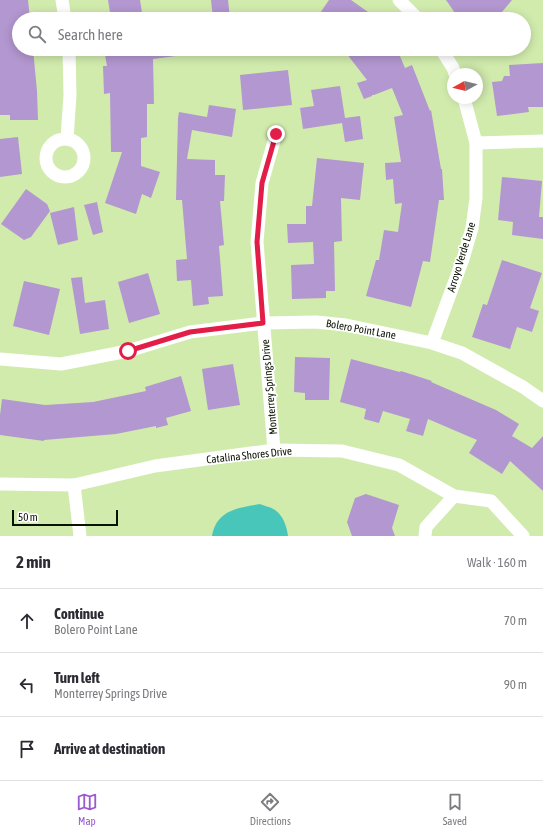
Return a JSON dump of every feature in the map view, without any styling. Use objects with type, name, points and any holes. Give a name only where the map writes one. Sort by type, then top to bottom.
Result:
[{"type":"street","points":[[62,0],[64,12]]},
{"type":"street","points":[[399,0],[411,12]]},
{"type":"street","points":[[68,139],[70,95],[69,56]]},
{"type":"street","points":[[445,56],[453,68]]},
{"type":"street","name":"Arroyo Verde Lane","points":[[432,343],[463,259],[472,228],[476,198],[476,143],[466,104]]},
{"type":"street","name":"Monterrey Springs Drive","points":[[274,450],[257,242],[262,183],[276,134]]},
{"type":"street","points":[[476,143],[543,141]]},
{"type":"street","name":"Bolero Point Lane","points":[[0,359],[61,364],[128,351],[190,332],[263,323],[316,322],[346,325],[432,343],[462,353],[523,387],[543,401]]},
{"type":"street","name":"Catalina Shores Drive","points":[[0,484],[74,485],[155,466],[274,450],[342,451],[399,465],[454,496],[491,501],[518,534]]},
{"type":"street","points":[[74,485],[80,536]]},
{"type":"street","points":[[425,536],[426,527],[454,496]]},
{"type":"water","points":[[260,504],[278,512],[286,525],[288,536],[212,536],[218,521],[229,512]]},
{"type":"building","points":[[0,0],[28,0],[29,12],[12,12],[12,56],[34,56],[38,120],[10,120],[10,115],[0,115]]},
{"type":"building","points":[[108,0],[140,0],[142,12],[110,12]]},
{"type":"building","points":[[211,0],[228,0],[229,12],[212,12]]},
{"type":"building","points":[[329,0],[351,0],[368,12],[321,12]]},
{"type":"building","points":[[446,0],[512,0],[502,12],[454,12]]},
{"type":"building","points":[[105,56],[176,56],[153,59],[154,104],[147,104],[147,137],[141,138],[141,166],[160,172],[151,198],[142,194],[136,214],[105,203],[122,152],[111,152],[110,93],[104,94],[103,66],[107,66]]},
{"type":"building","points":[[348,56],[400,56],[405,68],[412,65],[430,111],[431,110],[442,169],[444,200],[439,200],[430,262],[423,261],[411,307],[366,296],[376,260],[379,260],[384,230],[398,232],[402,203],[395,204],[393,179],[386,180],[385,163],[401,162],[394,117],[403,115],[392,88],[364,99],[357,83],[367,80]]},
{"type":"building","points":[[543,63],[543,107],[528,107],[529,112],[497,116],[492,82],[502,81],[504,76],[510,76],[509,65]]},
{"type":"building","points":[[288,70],[292,105],[243,110],[240,75]]},
{"type":"building","points":[[340,86],[345,118],[360,116],[363,139],[345,142],[342,123],[303,129],[300,108],[314,106],[311,90]]},
{"type":"building","points":[[209,105],[236,109],[232,137],[192,130],[187,159],[215,160],[215,175],[225,175],[224,201],[220,201],[224,245],[219,246],[223,296],[208,297],[209,304],[193,306],[191,280],[177,281],[176,260],[187,259],[182,200],[176,200],[178,118],[179,112],[207,117]]},
{"type":"building","points":[[18,137],[22,174],[0,177],[0,139]]},
{"type":"building","points":[[317,158],[364,163],[360,200],[341,198],[342,241],[334,242],[335,291],[326,291],[326,298],[292,299],[291,265],[314,264],[313,242],[288,243],[287,224],[306,224],[306,206],[312,206]]},
{"type":"building","points":[[502,177],[542,181],[539,217],[543,217],[543,239],[512,235],[513,222],[498,220]]},
{"type":"building","points":[[26,189],[47,204],[50,211],[31,237],[24,240],[1,224]]},
{"type":"building","points":[[97,202],[103,232],[93,235],[84,205]]},
{"type":"building","points":[[74,207],[78,240],[58,245],[50,213]]},
{"type":"building","points":[[502,260],[542,273],[530,308],[539,311],[532,332],[517,327],[510,349],[472,337],[483,304],[487,305]]},
{"type":"building","points":[[148,273],[160,314],[129,323],[118,282]]},
{"type":"building","points":[[82,277],[85,303],[105,300],[109,329],[80,334],[71,278]]},
{"type":"building","points":[[24,281],[60,289],[49,335],[13,326]]},
{"type":"building","points":[[295,357],[330,358],[329,400],[305,400],[305,393],[294,392]]},
{"type":"building","points":[[351,359],[400,372],[401,371],[432,381],[431,382],[496,410],[519,424],[512,436],[532,448],[543,436],[543,491],[510,461],[502,474],[469,453],[477,440],[428,419],[423,436],[406,431],[410,419],[383,411],[379,423],[364,419],[366,409],[340,402]]},
{"type":"building","points":[[233,364],[240,405],[208,410],[202,369]]},
{"type":"building","points":[[181,376],[191,411],[166,418],[168,425],[116,434],[44,441],[0,435],[2,399],[45,405],[93,402],[146,391],[145,387]]},
{"type":"building","points":[[366,494],[399,505],[392,528],[395,536],[352,536],[347,522],[355,498]]},
{"type":"route","points":[[128,351],[190,332],[263,323],[257,242],[262,183],[276,134]]}]
